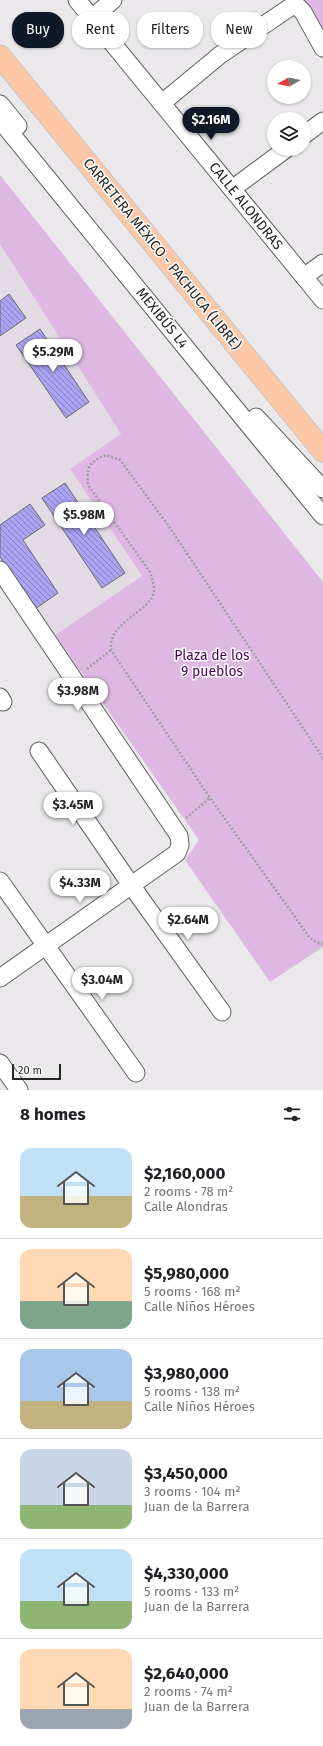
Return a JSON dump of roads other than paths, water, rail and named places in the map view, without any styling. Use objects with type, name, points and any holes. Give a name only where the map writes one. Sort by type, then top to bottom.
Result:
[{"type":"main road","name":"CARRETERA MÉXICO - PACHUCA (LIBRE)","points":[[0,56],[323,452]]},
{"type":"street","name":"CALLE ALONDRAS","points":[[77,0],[87,12]]},
{"type":"street","points":[[99,12],[113,0]]},
{"type":"street","points":[[162,103],[220,55],[289,8],[296,5],[303,12],[323,48]]},
{"type":"street","name":"CALLE ALONDRAS","points":[[117,48],[323,300]]},
{"type":"street","name":"MEXIBÚS L4","points":[[0,104],[260,421],[323,489]]},
{"type":"street","name":"MEXIBÚS L4","points":[[0,120],[323,516]]},
{"type":"street","points":[[311,130],[323,121]]},
{"type":"street","points":[[232,189],[277,156]]},
{"type":"street","points":[[304,277],[323,263]]},
{"type":"street","points":[[0,570],[174,827],[179,836],[180,845],[177,853],[0,978]]},
{"type":"street","points":[[39,751],[131,886],[222,1012]]},
{"type":"street","points":[[0,881],[136,1073]]},
{"type":"street","points":[[0,1063],[19,1090]]},
{"type":"park label","name":"Plaza de los 9 pueblos","points":[[212,664]]}]
